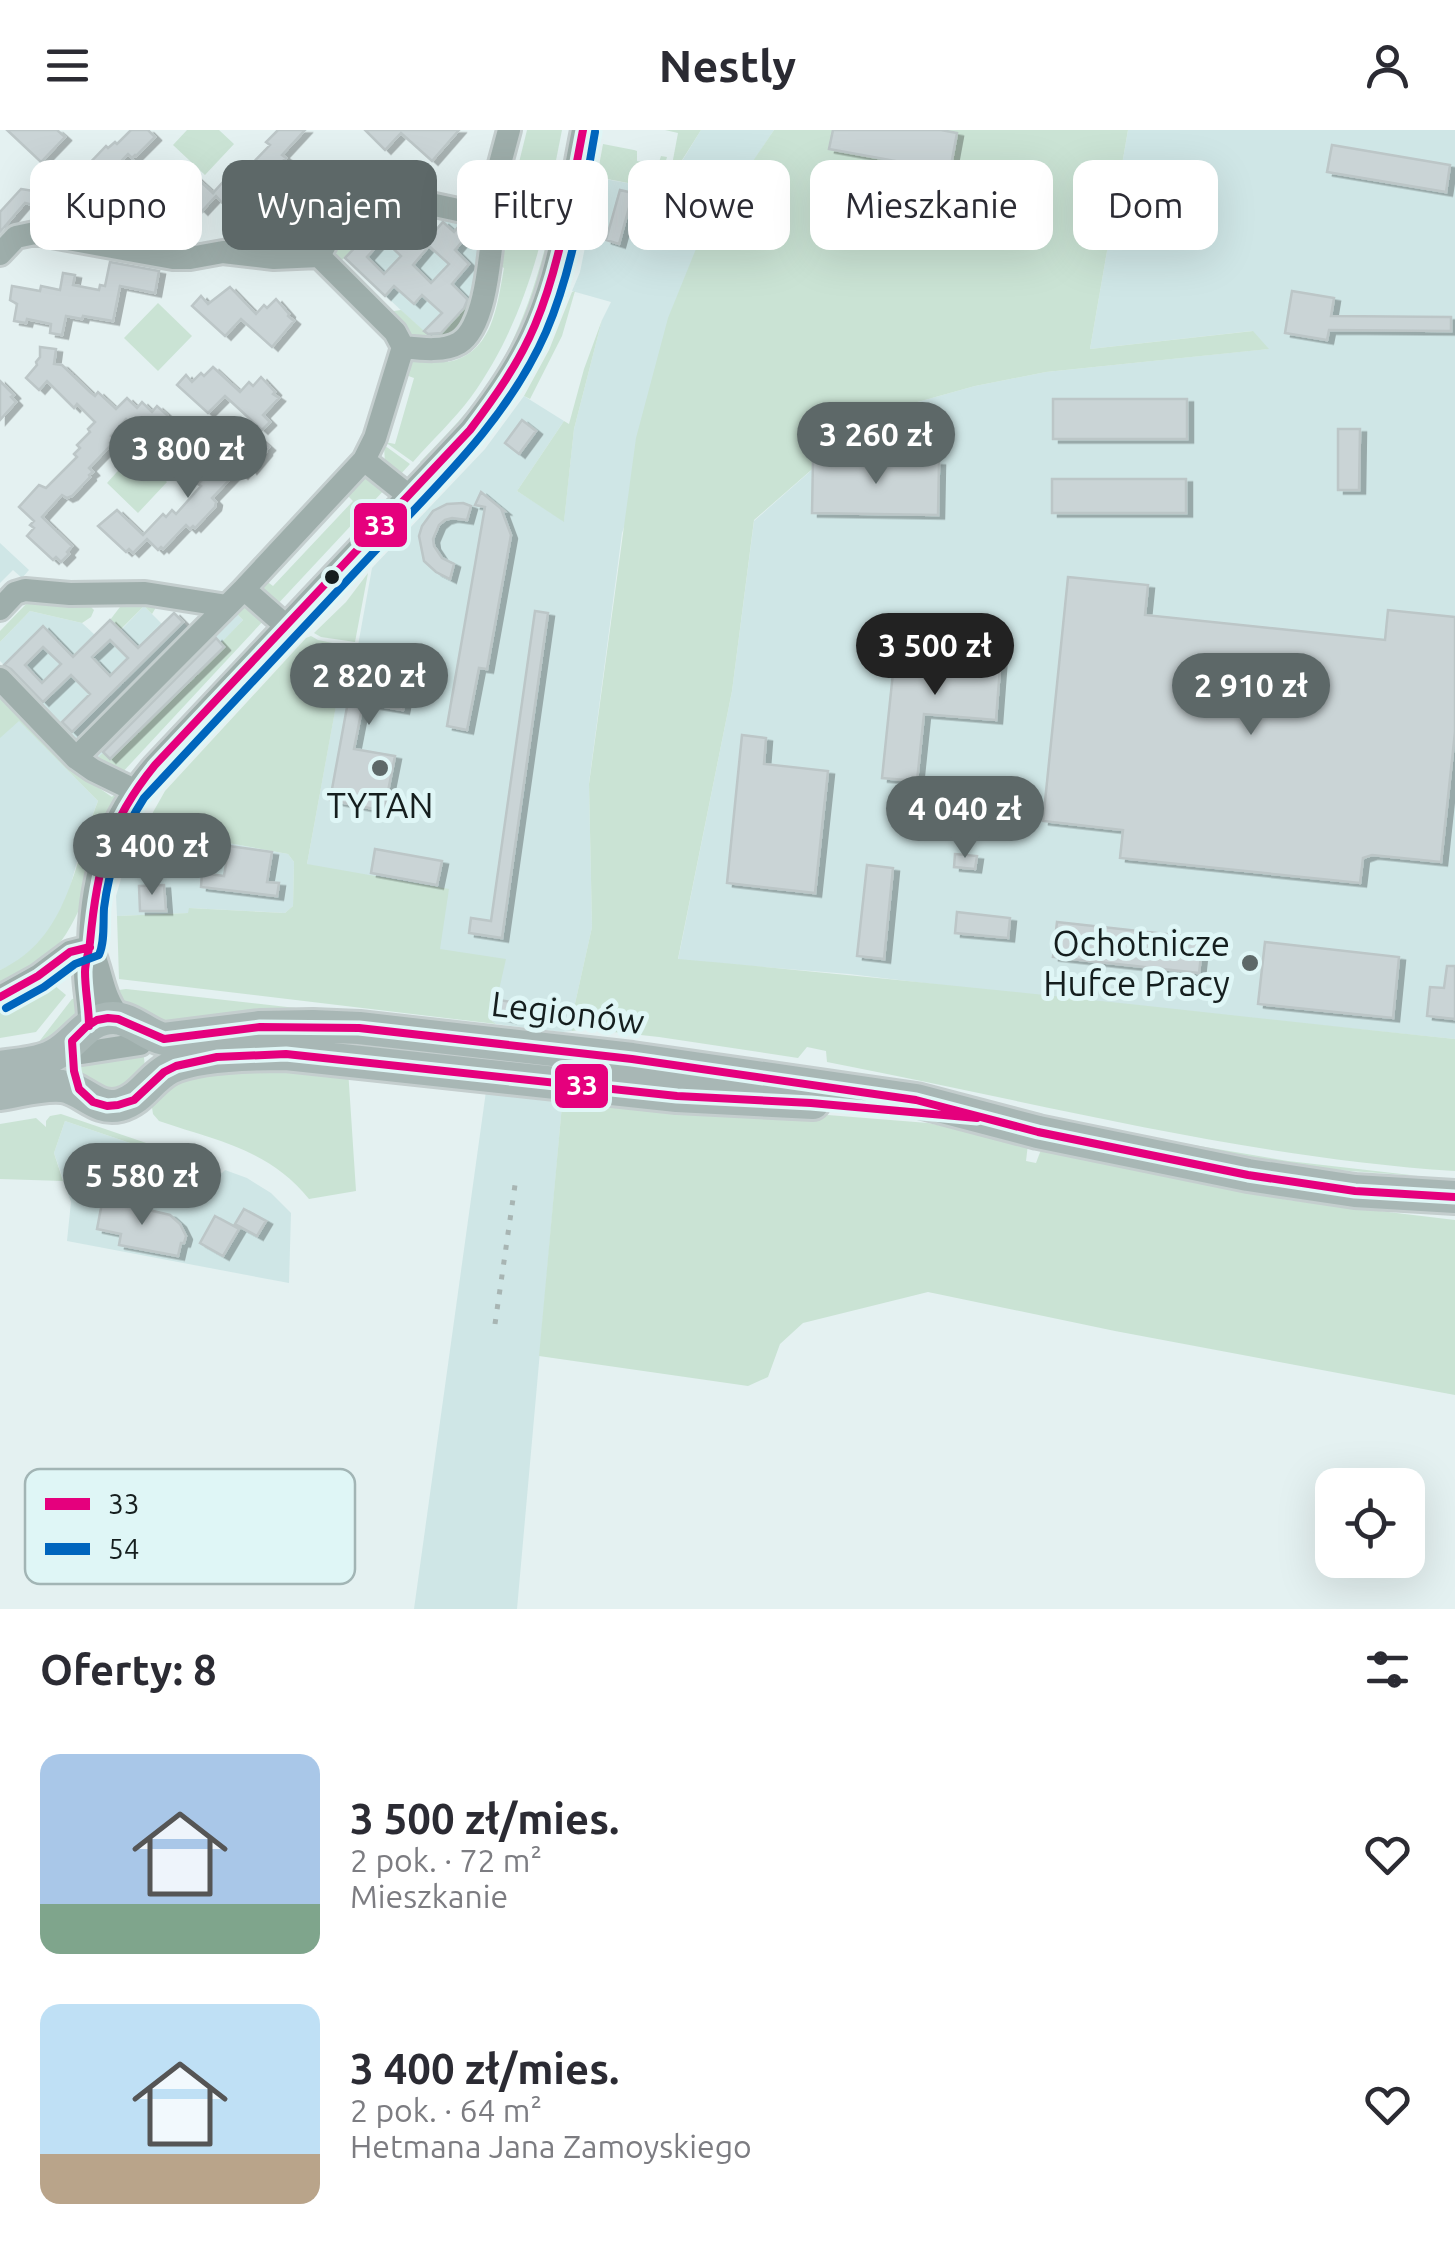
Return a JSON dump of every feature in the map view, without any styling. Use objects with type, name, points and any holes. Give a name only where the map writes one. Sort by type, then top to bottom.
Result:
[{"type":"highway","points":[[0,1066],[48,1058],[104,1019],[134,1026],[152,1060],[149,1084],[134,1100],[116,1106],[95,1103],[66,1087],[0,1094]]},
{"type":"highway","name":"Legionów","points":[[134,1026],[160,1038],[260,1026],[313,1026],[594,1054],[916,1100],[977,1118],[1159,1158],[1304,1185],[1455,1198]]},
{"type":"highway","points":[[80,1034],[74,1074],[81,1093]]},
{"type":"highway","name":"Legionów","points":[[149,1084],[175,1066],[250,1054],[300,1054],[676,1096],[977,1118]]},
{"type":"street","points":[[503,160],[509,130]]},
{"type":"street","points":[[577,160],[583,130]]},
{"type":"street","points":[[319,256],[324,244],[375,195],[457,211]]},
{"type":"street","points":[[0,254],[16,237],[35,232],[173,258],[223,252],[274,258],[319,256],[395,332],[404,348],[376,438],[364,460],[76,758]]},
{"type":"street","points":[[404,348],[434,349],[458,344],[472,329],[480,311],[487,250]]},
{"type":"street","points":[[80,1034],[90,1011],[84,968],[101,862],[112,829],[134,790],[479,419],[523,352],[548,294],[558,250]]},
{"type":"street","points":[[364,460],[409,496]]},
{"type":"street","points":[[0,609],[15,593],[25,590],[235,597],[286,626]]},
{"type":"street","points":[[0,680],[76,758],[134,790]]},
{"type":"street","points":[[0,997],[70,952],[90,947]]},
{"type":"street","points":[[90,947],[110,1007],[134,1026]]},
{"type":"shaded area","points":[[701,130],[774,130],[754,160],[683,160]]},
{"type":"shaded area","points":[[1128,130],[1455,130],[1455,1039],[849,974],[678,960],[732,691],[754,521],[849,437],[914,403],[1046,372],[1268,349],[1252,331],[1090,349],[1107,250],[1218,250],[1218,160],[1123,160]]},
{"type":"shaded area","points":[[608,180],[628,183],[628,250],[719,250],[622,533],[589,783],[592,927],[572,1031],[562,1032],[496,1024],[492,1021],[497,990],[307,864],[344,661],[355,662],[372,568],[485,449],[524,396],[564,421],[517,491],[564,521],[574,429],[602,320],[611,302],[572,291],[584,250],[608,250]]},
{"type":"shaded area","points":[[445,215],[457,218],[457,250],[482,250],[476,295],[434,341],[345,258],[353,250],[437,250],[437,228]]},
{"type":"shaded area","points":[[0,543],[29,570],[22,578],[13,570],[0,583]]},
{"type":"shaded area","points":[[144,606],[162,624],[174,613],[191,630],[235,612],[243,620],[221,644],[224,647],[110,759],[96,760],[0,661],[0,642],[30,611],[82,623],[95,635],[110,620],[121,630]]},
{"type":"shaded area","points":[[0,701],[98,801],[69,891],[53,926],[37,946],[0,970]]},
{"type":"shaded area","points":[[153,817],[201,838],[288,854],[294,862],[293,906],[285,913],[190,908],[189,913],[117,916],[116,896],[125,865]]},
{"type":"shaded area","points":[[487,1084],[563,1094],[517,1609],[414,1609]]},
{"type":"shaded area","points":[[65,1121],[201,1167],[222,1173],[225,1170],[271,1193],[291,1213],[289,1283],[67,1241],[71,1202],[54,1153]]},
{"type":"green space","points":[[187,130],[219,130],[234,144],[205,175],[202,160],[189,160],[173,145]]},
{"type":"green space","points":[[527,130],[562,130],[556,160],[520,160]]},
{"type":"green space","points":[[665,130],[701,130],[682,160],[673,160],[678,133]]},
{"type":"green space","points":[[774,130],[1128,130],[1123,160],[1073,160],[1073,250],[1107,250],[1090,349],[1253,331],[1269,349],[1046,372],[914,403],[849,437],[754,520],[732,691],[678,959],[1455,1039],[1455,1171],[1296,1154],[1139,1126],[827,1062],[826,1051],[807,1047],[798,1058],[659,1037],[572,1031],[592,927],[589,784],[636,438],[668,318],[696,250],[790,250],[790,160],[754,160]]},
{"type":"green space","points":[[603,144],[637,151],[637,160],[628,160],[628,183],[608,179],[608,160],[600,160]]},
{"type":"green space","points":[[335,250],[352,250],[340,262],[332,256]]},
{"type":"green space","points":[[498,250],[538,250],[515,318],[495,359],[471,397],[413,462],[385,442],[395,444],[414,378],[403,374],[410,358],[447,354],[448,362],[475,349],[490,326],[499,297],[504,268],[495,263]]},
{"type":"green space","points":[[544,250],[549,250],[532,314],[485,398],[424,468],[420,462],[475,402],[501,363]]},
{"type":"green space","points":[[565,289],[543,346],[516,394],[512,389],[556,294]]},
{"type":"green space","points":[[575,291],[562,336],[530,399],[524,396]]},
{"type":"green space","points":[[476,295],[466,323],[448,339],[427,341],[415,339],[392,320],[394,311],[401,310],[434,340]]},
{"type":"green space","points":[[158,303],[192,336],[158,371],[124,338]]},
{"type":"green space","points":[[602,320],[574,429],[564,522],[517,491],[564,421],[569,424]]},
{"type":"green space","points":[[384,445],[410,464],[399,476],[385,465]]},
{"type":"green space","points":[[135,452],[167,482],[138,513],[107,483]]},
{"type":"green space","points":[[370,476],[386,488],[275,607],[261,591],[265,580],[273,586],[353,501],[346,494],[363,477]]},
{"type":"green space","points":[[368,573],[355,642],[314,633],[346,602]]},
{"type":"green space","points":[[29,601],[88,604],[94,610],[82,623],[30,611],[0,642],[0,631]]},
{"type":"green space","points":[[123,603],[155,604],[155,609],[152,614],[144,606],[120,630],[110,620]]},
{"type":"green space","points":[[243,604],[265,619],[120,775],[92,763],[104,752],[110,758],[223,647],[221,643],[243,620],[235,612]]},
{"type":"green space","points":[[311,636],[353,649],[351,662],[344,662],[307,864],[449,889],[440,949],[506,959],[492,1021],[496,1024],[119,979],[117,916],[188,913],[189,908],[285,913],[293,906],[294,862],[288,854],[201,838],[152,814],[165,791]]},
{"type":"green space","points":[[250,678],[255,682],[159,786],[146,807],[148,797],[192,740]]},
{"type":"green space","points":[[0,695],[79,774],[112,797],[118,790],[120,793],[92,877],[63,938],[40,963],[0,988],[0,970],[23,956],[55,919],[66,898],[98,801],[19,721],[0,738]]},
{"type":"green space","points":[[48,980],[66,995],[36,1032],[0,1038],[0,1005]]},
{"type":"green space","points":[[126,989],[483,1029],[181,1029],[129,1010],[112,991]]},
{"type":"green space","points":[[80,998],[79,1013],[40,1051],[38,1043],[72,999]]},
{"type":"green space","points":[[143,1049],[145,1067],[122,1094],[87,1083],[82,1074],[80,1061]]},
{"type":"green space","points":[[348,1069],[356,1191],[309,1199],[293,1182],[259,1158],[159,1121],[153,1114],[151,1101],[188,1072]]},
{"type":"green space","points":[[833,1071],[1158,1139],[1288,1161],[1419,1176],[1323,1169],[1207,1152]]},
{"type":"green space","points":[[563,1094],[928,1123],[1028,1144],[1026,1161],[1036,1163],[1042,1147],[1288,1200],[1455,1220],[1455,1395],[928,1292],[803,1323],[780,1344],[768,1377],[748,1386],[539,1356]]},
{"type":"green space","points":[[61,1114],[202,1162],[201,1167],[65,1121],[54,1153],[63,1181],[0,1179],[0,1124],[36,1118],[46,1127],[50,1116]]},
{"type":"building","points":[[7,130],[57,130],[65,137],[39,160]]},
{"type":"building","points":[[131,130],[148,130],[155,137],[132,158],[128,154],[122,160],[93,160],[106,146],[117,144]]},
{"type":"building","points":[[278,130],[305,130],[282,155],[284,160],[256,160],[270,145],[266,142]]},
{"type":"building","points":[[365,130],[459,130],[433,160],[401,133],[385,150]]},
{"type":"building","points":[[833,130],[957,133],[952,160],[890,160],[829,149]]},
{"type":"building","points":[[1332,145],[1450,165],[1446,192],[1327,172]]},
{"type":"building","points":[[202,183],[213,193],[222,183],[222,203],[216,196],[202,211]]},
{"type":"building","points":[[21,189],[30,190],[30,204],[25,203],[0,232],[0,212]]},
{"type":"building","points":[[620,190],[628,192],[628,211],[619,244],[608,241]]},
{"type":"building","points":[[443,222],[454,232],[457,228],[455,250],[469,264],[452,284],[467,301],[441,333],[424,331],[442,313],[422,295],[414,304],[394,286],[385,296],[345,258],[353,250],[373,250],[367,257],[384,274],[401,256],[395,250],[426,250],[413,265],[431,283],[449,264],[433,250],[437,250],[437,229]]},
{"type":"building","points":[[110,262],[159,271],[155,293],[120,286],[113,321],[66,316],[62,335],[50,333],[51,324],[27,319],[26,323],[14,321],[17,304],[10,300],[12,286],[60,290],[63,273],[75,275],[73,285],[99,290],[100,285],[105,286]]},
{"type":"building","points":[[230,287],[256,314],[276,299],[294,321],[272,347],[241,319],[225,336],[192,306],[201,296],[208,304]]},
{"type":"building","points":[[1292,291],[1334,298],[1331,316],[1451,317],[1451,331],[1329,330],[1327,340],[1285,333]]},
{"type":"building","points":[[40,347],[56,349],[54,364],[62,365],[90,392],[95,396],[98,392],[116,409],[127,398],[137,408],[142,402],[152,412],[157,406],[167,415],[151,432],[142,423],[136,429],[126,419],[111,436],[111,445],[89,468],[93,472],[90,477],[72,496],[62,495],[42,517],[72,546],[61,562],[56,557],[53,560],[27,536],[34,521],[19,507],[39,485],[46,488],[77,457],[77,445],[95,422],[47,381],[39,390],[26,378],[37,365]]},
{"type":"building","points":[[213,367],[240,392],[261,377],[275,392],[279,398],[263,415],[270,422],[262,430],[225,396],[208,413],[177,385],[186,375],[192,382]]},
{"type":"building","points":[[0,381],[16,402],[0,420]]},
{"type":"building","points":[[1053,399],[1187,399],[1187,439],[1053,439]]},
{"type":"building","points":[[522,420],[536,431],[519,454],[505,443]]},
{"type":"building","points":[[1338,429],[1360,429],[1359,490],[1338,490]]},
{"type":"building","points":[[253,433],[269,447],[266,452],[251,470],[249,467],[242,475],[238,471],[212,498],[215,507],[195,528],[186,525],[163,549],[158,550],[147,539],[133,553],[129,549],[126,552],[98,526],[117,510],[143,535],[163,514],[166,517],[172,510],[176,514],[201,486],[201,475],[221,454],[227,460]]},
{"type":"building","points":[[813,460],[939,462],[938,515],[812,513]]},
{"type":"building","points":[[1052,479],[1186,479],[1186,513],[1052,513]]},
{"type":"building","points":[[481,492],[504,511],[511,535],[487,669],[479,668],[467,730],[447,726],[485,507],[475,505]]},
{"type":"building","points":[[447,504],[471,506],[467,520],[445,520],[433,539],[442,558],[454,564],[450,579],[424,561],[419,536],[433,511]]},
{"type":"building","points":[[1068,577],[1148,585],[1145,615],[1385,640],[1388,610],[1455,617],[1455,732],[1441,862],[1372,855],[1363,858],[1360,883],[1120,858],[1123,830],[1043,821]]},
{"type":"building","points":[[535,611],[548,613],[502,938],[469,933],[471,918],[491,921]]},
{"type":"building","points":[[174,613],[183,622],[72,732],[62,722],[90,694],[71,675],[43,702],[4,665],[43,626],[73,657],[110,620],[138,648]],"holes":[[[110,640],[128,658],[110,676],[92,657]],[[43,647],[61,664],[42,683],[25,665]]]},
{"type":"building","points":[[216,638],[224,647],[110,759],[103,752]]},
{"type":"building","points":[[896,644],[1001,654],[996,720],[924,714],[917,781],[882,778]]},
{"type":"building","points":[[358,647],[413,656],[403,710],[363,703],[354,749],[395,756],[384,811],[330,800]]},
{"type":"building","points":[[742,735],[766,738],[764,764],[828,771],[815,893],[727,883]]},
{"type":"building","points":[[229,846],[272,852],[267,882],[279,883],[277,896],[201,887],[202,873],[224,876]]},
{"type":"building","points":[[375,849],[442,861],[437,885],[371,873]]},
{"type":"building","points":[[955,854],[977,856],[975,869],[954,867]]},
{"type":"building","points":[[867,865],[893,868],[884,959],[857,956]]},
{"type":"building","points":[[164,885],[166,911],[140,911],[139,886]]},
{"type":"building","points":[[957,912],[1010,918],[1008,938],[955,933]]},
{"type":"building","points":[[1057,922],[1203,938],[1199,973],[1053,957]]},
{"type":"building","points":[[1265,942],[1399,957],[1393,1018],[1258,1004]]},
{"type":"building","points":[[1447,966],[1455,966],[1455,1019],[1427,1016],[1430,987],[1444,988]]},
{"type":"building","points":[[499,1000],[512,1002],[510,1019],[496,1016]]},
{"type":"building","points":[[121,1202],[170,1215],[180,1224],[186,1236],[178,1256],[119,1245],[121,1234],[97,1229],[102,1203],[121,1206]]},
{"type":"building","points":[[244,1209],[266,1221],[257,1236],[235,1224]]},
{"type":"building","points":[[215,1216],[239,1229],[223,1256],[200,1243]]},
{"type":"railway","points":[[495,1324],[515,1185]]},
{"type":"transit line","name":"33","points":[[89,1026],[85,968],[96,891],[107,848],[126,807],[155,765],[470,430],[497,392],[522,353],[552,278],[583,130]]},
{"type":"transit line","name":"54","points":[[6,1008],[75,964],[99,955],[113,865],[144,798],[446,476],[512,394],[546,332],[563,284],[595,132]]},
{"type":"transit line","name":"33","points":[[0,997],[70,952],[90,947]]},
{"type":"transit line","name":"33","points":[[977,1118],[677,1096],[286,1054],[217,1057],[176,1066],[134,1100],[107,1106],[93,1102],[79,1089],[72,1041],[86,1027],[108,1018],[164,1039],[260,1027],[359,1028],[632,1059],[916,1100],[1038,1132],[1248,1175],[1355,1191],[1455,1197]]},
{"type":"place","name":"TYTAN","points":[[380,768]]},
{"type":"place","name":"Ochotnicze Hufce Pracy","points":[[1250,963]]}]
